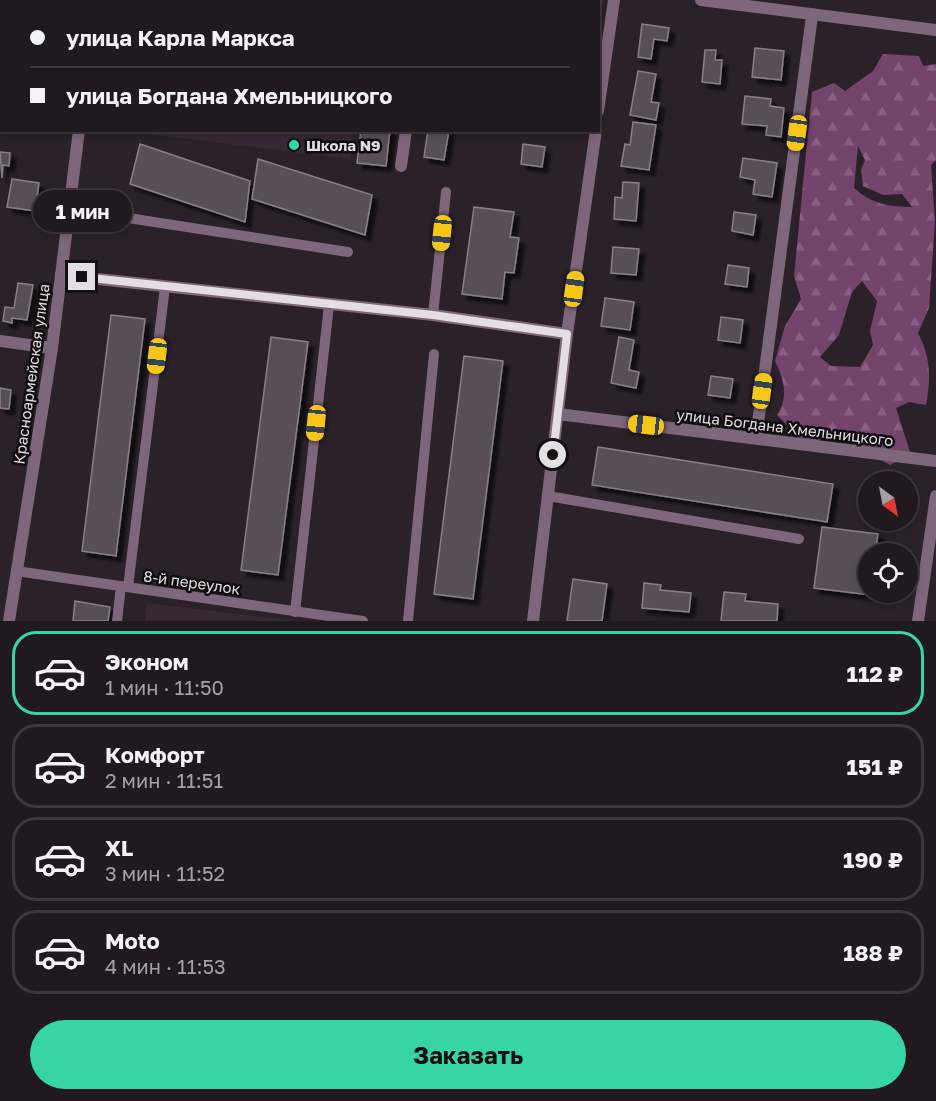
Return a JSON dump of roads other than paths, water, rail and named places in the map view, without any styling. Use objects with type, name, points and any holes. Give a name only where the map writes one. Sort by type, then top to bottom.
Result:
[{"type":"street","points":[[600,97],[614,0]]},
{"type":"street","points":[[701,0],[740,2],[812,16],[936,30]]},
{"type":"street","points":[[756,438],[812,16]]},
{"type":"street","name":"Красноармейская улица","points":[[9,621],[52,348],[79,132]]},
{"type":"street","points":[[401,166],[406,132]]},
{"type":"street","points":[[533,621],[567,334],[596,132]]},
{"type":"street","points":[[61,275],[433,315],[567,334]]},
{"type":"street","points":[[0,340],[52,348]]},
{"type":"street","name":"улица Богдана Хмельницкого","points":[[558,414],[936,461]]},
{"type":"street","points":[[918,621],[936,496]]},
{"type":"lane","points":[[433,315],[446,192]]},
{"type":"lane","points":[[70,209],[348,252]]},
{"type":"lane","points":[[117,621],[124,587],[165,287]]},
{"type":"lane","points":[[295,612],[329,305]]},
{"type":"lane","points":[[408,621],[434,354]]},
{"type":"lane","points":[[548,496],[799,538]]},
{"type":"lane","name":"8-й переулок","points":[[16,571],[332,619],[363,621]]},
{"type":"place","name":"Школа N9","points":[[294,145]]}]
